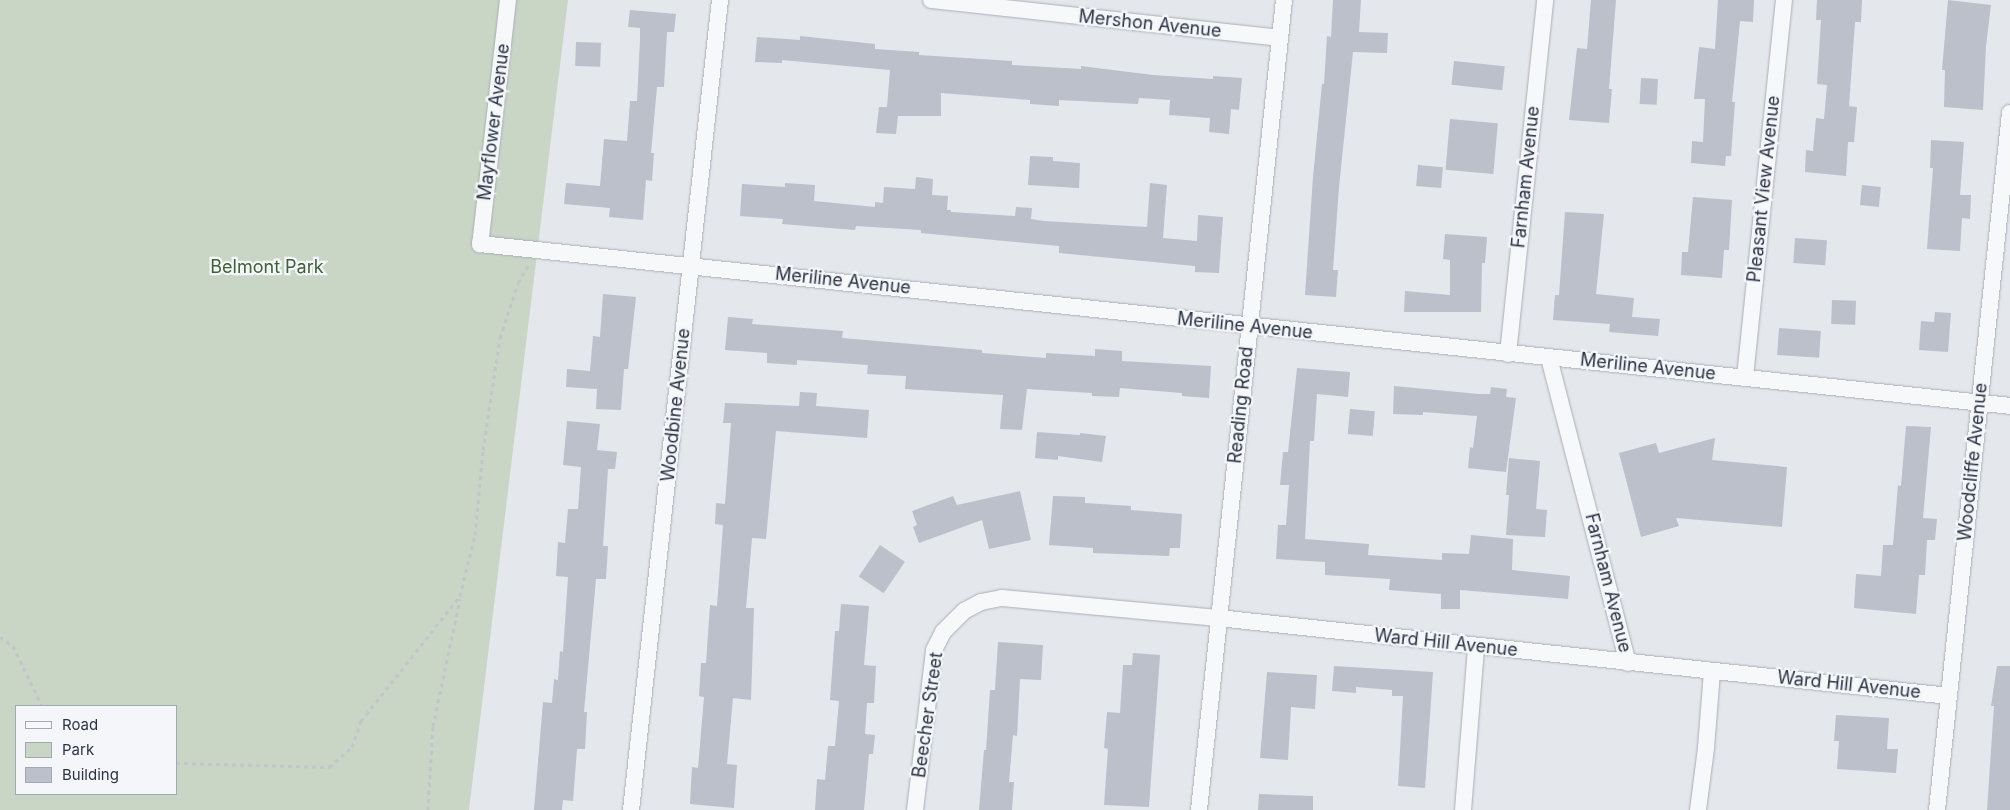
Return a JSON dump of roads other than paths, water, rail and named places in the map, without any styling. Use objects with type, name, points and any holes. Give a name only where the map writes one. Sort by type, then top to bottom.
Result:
[{"type":"street","name":"Mayflower Avenue","points":[[480,244],[508,0]]},
{"type":"street","name":"Woodbine Avenue","points":[[631,810],[720,0]]},
{"type":"street","name":"Mershon Avenue","points":[[931,0],[1280,38]]},
{"type":"street","name":"Reading Road","points":[[1199,810],[1284,0]]},
{"type":"street","name":"Farnham Avenue","points":[[1508,354],[1545,0]]},
{"type":"street","name":"Pleasant View Avenue","points":[[1745,377],[1784,0]]},
{"type":"street","name":"Woodcliffe Avenue","points":[[1937,810],[2010,113]]},
{"type":"street","name":"Meriline Avenue","points":[[480,244],[2010,406]]},
{"type":"street","name":"Farnham Avenue","points":[[1549,358],[1628,663]]},
{"type":"street","name":"Ward Hill Avenue","points":[[950,623],[964,611],[981,602],[1002,598],[1218,618],[1949,696]]},
{"type":"street","name":"Beecher Street","points":[[915,810],[933,656],[943,632],[950,623]]},
{"type":"street","points":[[1463,810],[1476,647]]},
{"type":"street","points":[[1698,810],[1706,748],[1712,671]]},
{"type":"park label","name":"Belmont Park","points":[[267,267]]}]
